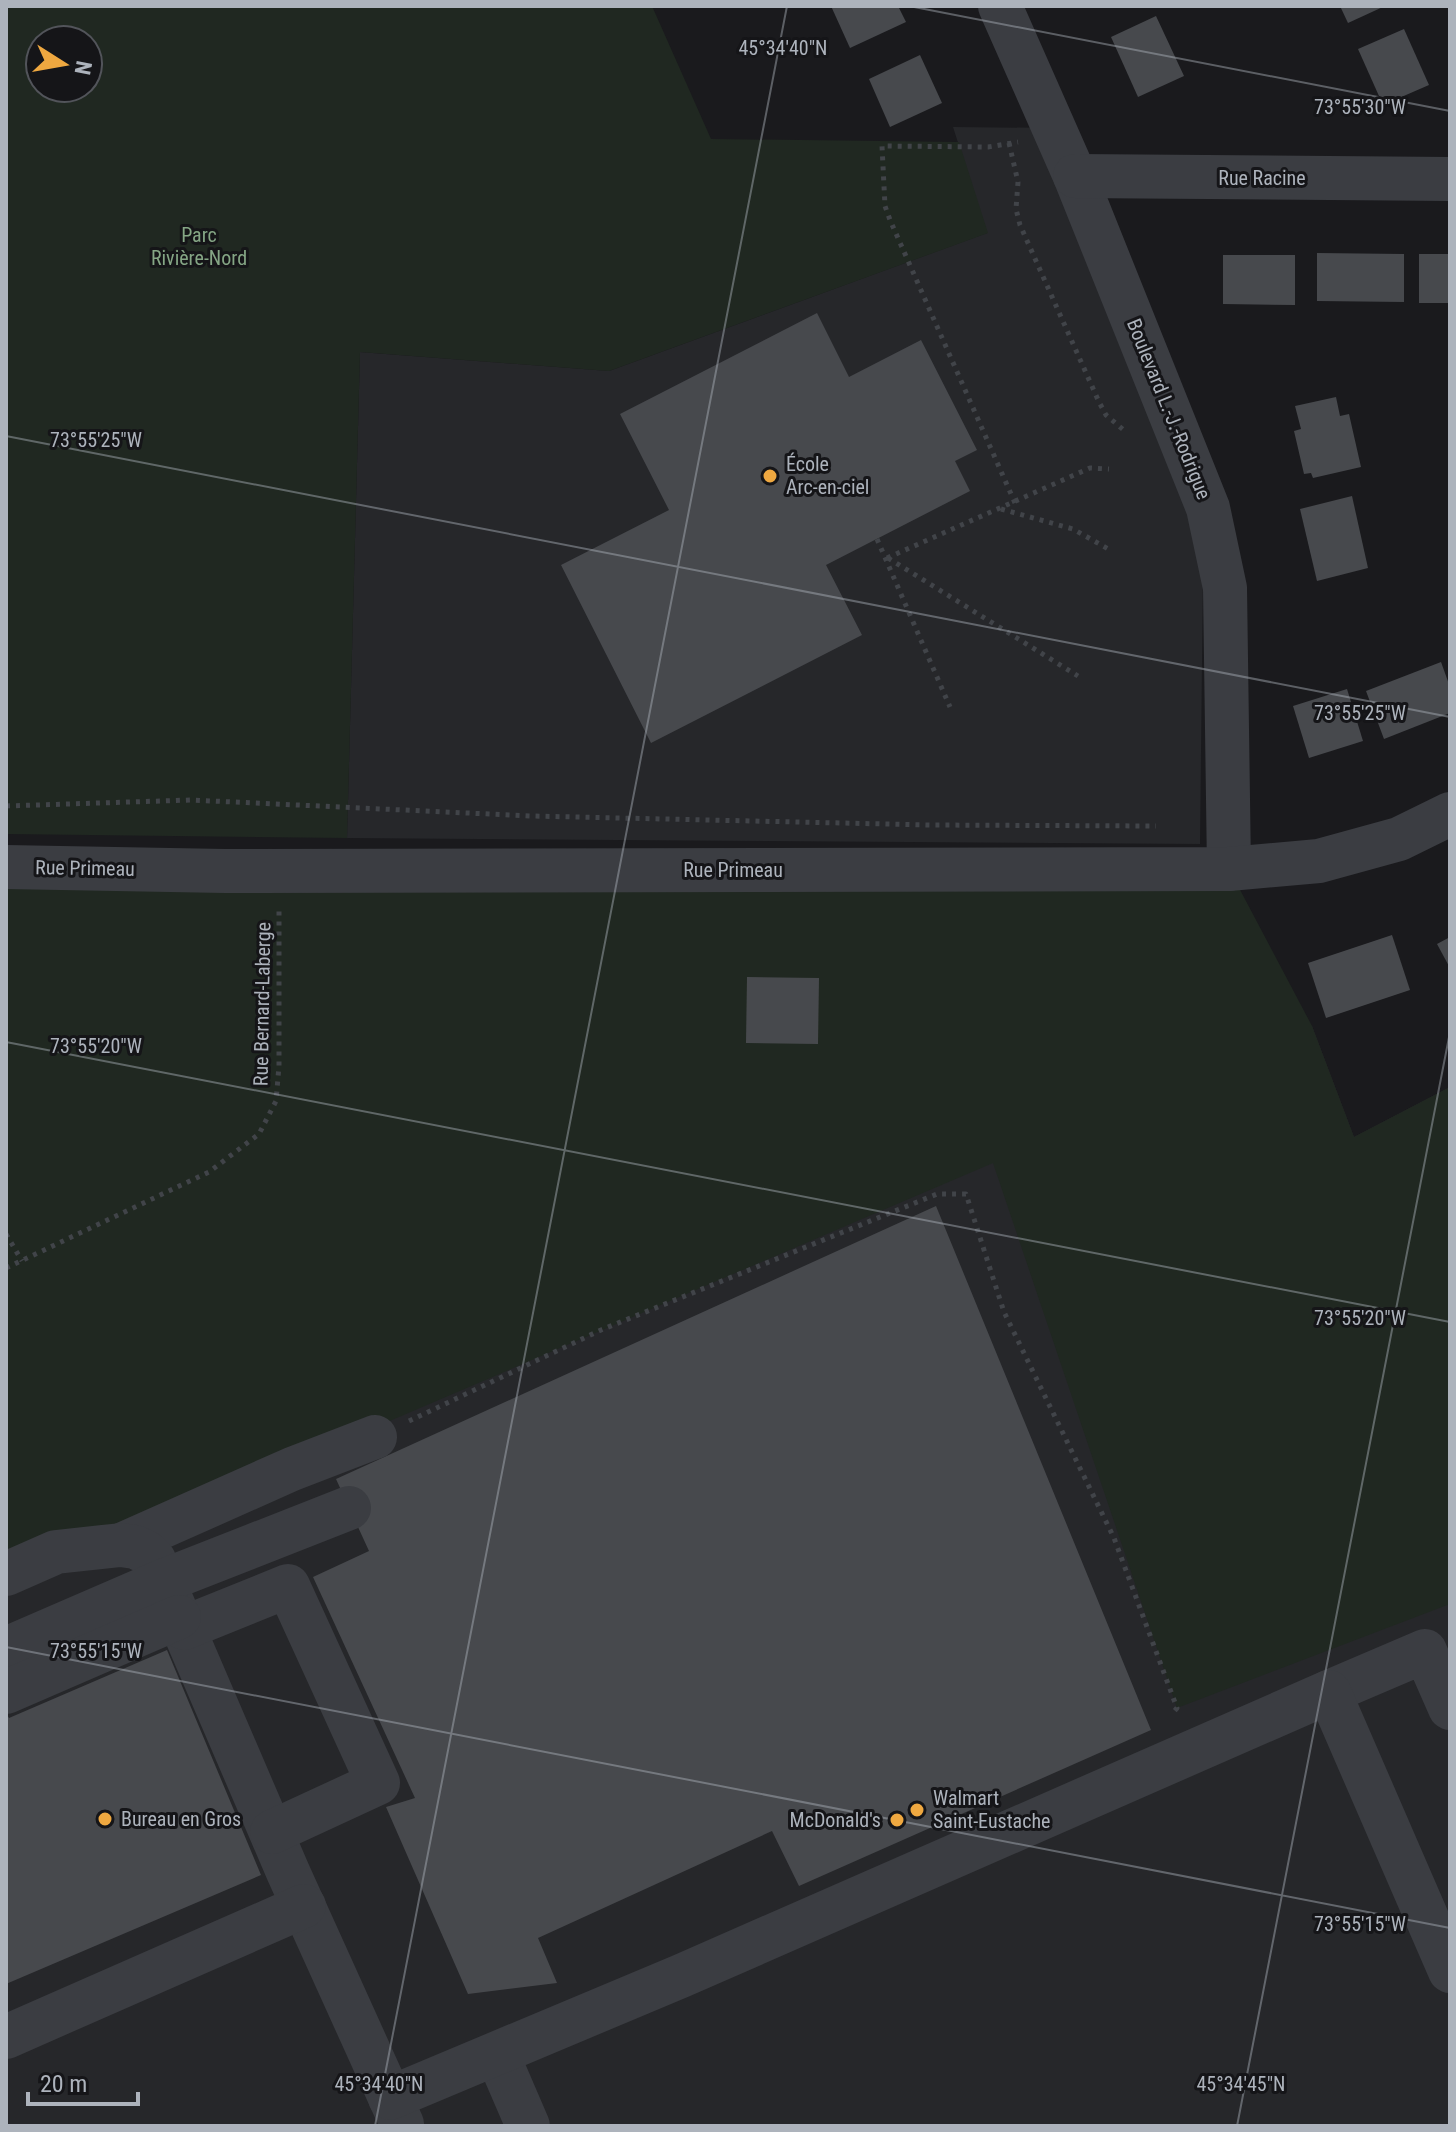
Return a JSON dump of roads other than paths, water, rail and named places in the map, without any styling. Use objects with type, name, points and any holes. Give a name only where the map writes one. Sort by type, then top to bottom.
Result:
[{"type":"street","name":"Boulevard L.-J.-Rodrigue","points":[[1000,6],[1075,176],[1208,508],[1225,588],[1229,853]]},
{"type":"street","name":"Rue Racine","points":[[1075,176],[1450,179]]},
{"type":"street","name":"Rue Primeau","points":[[6,867],[279,871],[1229,853],[1319,861],[1399,839],[1450,814]]},
{"type":"street","points":[[121,1545],[292,1469],[375,1437]]},
{"type":"street","points":[[6,1692],[175,1609],[349,1508]]},
{"type":"street","points":[[6,1574],[56,1552],[121,1545],[135,1547],[154,1560],[396,2112],[497,2054],[864,1897],[1437,1645],[1450,1708]]},
{"type":"street","points":[[6,1649],[288,1586],[378,1783],[272,1832]]},
{"type":"street","points":[[1329,1692],[1450,1971]]},
{"type":"street","points":[[6,2037],[304,1906]]},
{"type":"street","points":[[497,2054],[528,2126]]},
{"type":"place","name":"École Arc-en-ciel","points":[[770,476]]},
{"type":"place","name":"Walmart Saint-Eustache","points":[[917,1810]]},
{"type":"place","name":"Bureau en Gros","points":[[105,1819]]},
{"type":"place","name":"McDonald's","points":[[897,1820]]},
{"type":"park label","name":"Parc Rivière-Nord","points":[[199,246]]}]
